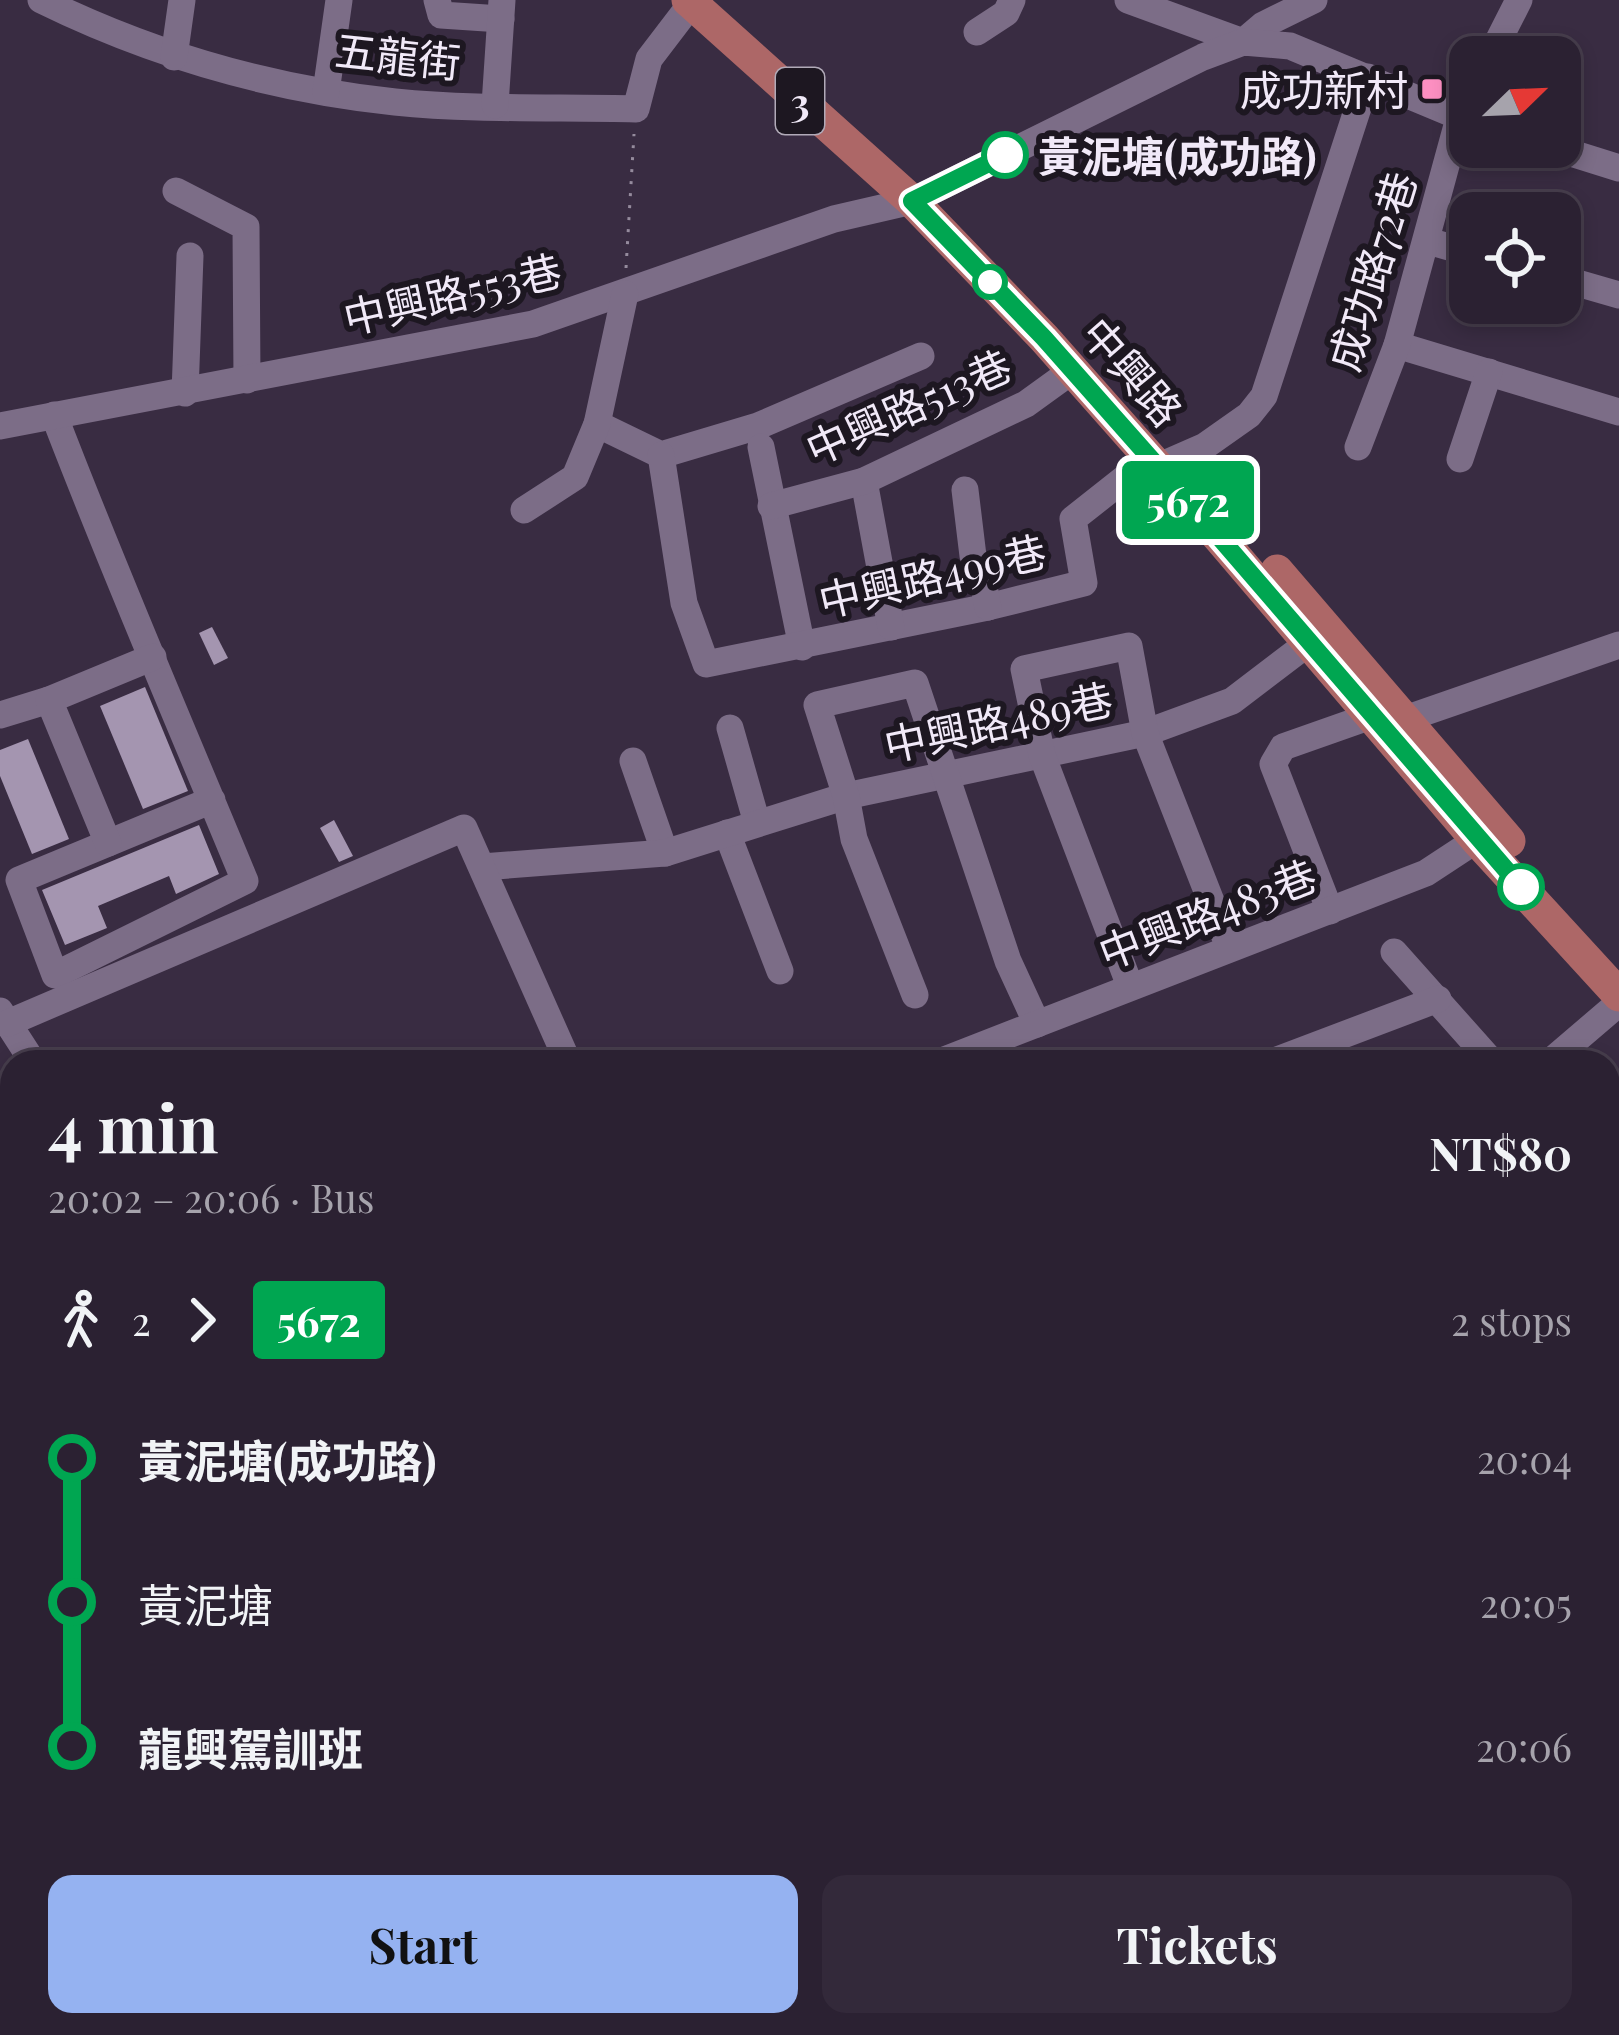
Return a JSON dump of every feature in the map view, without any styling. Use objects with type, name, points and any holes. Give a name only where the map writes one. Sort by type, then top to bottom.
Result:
[{"type":"main road","name":"中興路","points":[[698,1],[1043,306],[1167,463],[1487,834],[1619,999]]},
{"type":"main road","name":"中興路","points":[[921,197],[1073,370],[1167,463]]},
{"type":"main road","name":"中興路","points":[[1487,834],[1619,963]]},
{"type":"street","name":"五龍街","points":[[40,0],[174,57],[326,92],[398,102],[636,109]]},
{"type":"street","points":[[174,57],[182,0]]},
{"type":"street","points":[[326,92],[339,0]]},
{"type":"street","points":[[437,0],[441,15],[501,9],[495,105]]},
{"type":"street","points":[[977,32],[1006,13],[1012,0]]},
{"type":"street","points":[[1128,0],[1243,42],[1290,46],[1449,106]]},
{"type":"street","name":"中興路553巷","points":[[0,426],[532,324],[625,294],[834,219],[921,197],[1243,42],[1263,25],[1314,0]]},
{"type":"street","points":[[1501,36],[1519,0]]},
{"type":"street","points":[[636,109],[649,59],[698,1]]},
{"type":"street","points":[[1167,463],[1205,446],[1249,415],[1264,396],[1367,77]]},
{"type":"street","points":[[1581,156],[1619,168]]},
{"type":"street","name":"成功路72巷","points":[[1358,447],[1397,346],[1450,168]]},
{"type":"street","points":[[176,191],[246,227],[247,380]]},
{"type":"street","points":[[1428,241],[1449,247]]},
{"type":"street","points":[[185,392],[190,256]]},
{"type":"street","points":[[1581,284],[1619,295]]},
{"type":"street","points":[[524,510],[575,477],[597,424],[625,294]]},
{"type":"street","points":[[1397,346],[1619,412]]},
{"type":"street","points":[[597,424],[661,455],[758,426],[921,356]]},
{"type":"street","name":"中興路513巷","points":[[771,506],[864,481],[1026,404],[1073,370]]},
{"type":"street","points":[[1460,459],[1489,372]]},
{"type":"street","points":[[54,415],[112,568],[153,658],[212,800],[245,881],[55,975],[19,880],[212,800]]},
{"type":"street","points":[[761,447],[802,647]]},
{"type":"street","name":"中興路499巷","points":[[661,455],[683,603],[706,664],[988,608],[1084,583],[1073,519],[1135,470],[1167,463]]},
{"type":"street","points":[[864,481],[891,628]]},
{"type":"street","points":[[965,490],[973,556],[980,567],[988,608]]},
{"type":"street","name":"中興路489巷","points":[[482,867],[664,853],[846,796],[1145,733],[1232,701],[1318,636]]},
{"type":"street","points":[[1330,911],[1273,764],[1282,747],[1387,723],[1619,645]]},
{"type":"street","points":[[1130,986],[1042,755],[1024,669],[1129,646],[1145,733],[1229,947]]},
{"type":"street","points":[[0,715],[153,658]]},
{"type":"street","points":[[914,995],[854,839],[846,796],[817,705],[915,682],[1008,961],[1037,1024]]},
{"type":"street","points":[[49,700],[108,843]]},
{"type":"street","points":[[730,728],[758,823]]},
{"type":"street","points":[[633,761],[664,853]]},
{"type":"street","points":[[25,1050],[4,1017],[464,828],[563,1050]]},
{"type":"street","points":[[727,833],[780,971]]},
{"type":"street","name":"中興路483巷","points":[[970,1050],[1426,873],[1487,834]]},
{"type":"street","points":[[1394,952],[1482,1050]]},
{"type":"street","points":[[1304,1050],[1438,999]]},
{"type":"street","points":[[1563,1050],[1619,999]]},
{"type":"path","points":[[625,294],[636,109]]},
{"type":"building","points":[[212,627],[228,658],[214,665],[199,633]]},
{"type":"building","points":[[145,687],[188,791],[143,809],[100,706]]},
{"type":"building","points":[[28,739],[69,839],[32,854],[0,776],[0,750]]},
{"type":"building","points":[[334,820],[353,856],[339,862],[320,828]]},
{"type":"building","points":[[199,825],[219,874],[176,894],[169,876],[98,906],[107,928],[65,945],[42,890]]},
{"type":"bus line","name":"5672","points":[[1005,155],[912,201],[1044,338],[1521,887]]},
{"type":"place","name":"成功新村","points":[[1432,89]]},
{"type":"place","name":"黃泥塘(成功路)","points":[[1005,155]]}]
